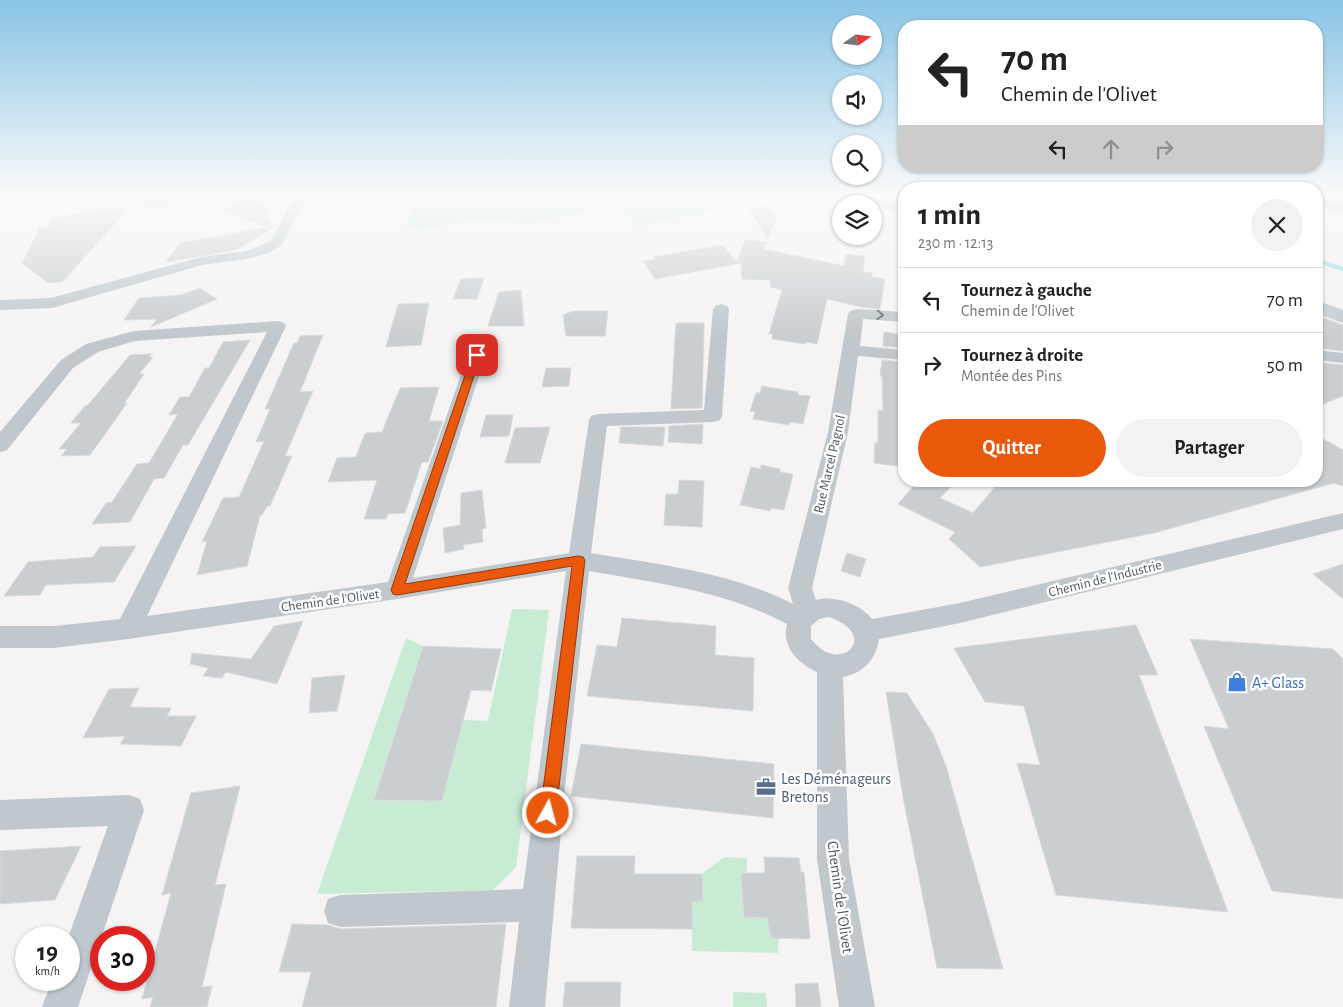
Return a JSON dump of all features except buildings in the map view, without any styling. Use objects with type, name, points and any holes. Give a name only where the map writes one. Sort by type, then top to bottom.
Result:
[{"type":"main road","points":[[1323,309],[1343,317]]},
{"type":"street","points":[[0,305],[52,303],[201,262],[247,256],[277,242]]},
{"type":"street","points":[[527,1007],[536,905],[578,560],[598,420],[713,416],[721,309]]},
{"type":"street","name":"Rue Marcel Pagnol","points":[[805,616],[800,588],[838,432],[856,314],[898,317]]},
{"type":"street","points":[[0,445],[67,364],[92,348],[134,336],[278,326],[128,629]]},
{"type":"street","points":[[850,350],[898,354]]},
{"type":"street","points":[[397,590],[477,355]]},
{"type":"street","points":[[1323,356],[1343,358]]},
{"type":"street","name":"Chemin de l'Industrie","points":[[866,631],[960,613],[1343,521]]},
{"type":"street","name":"Chemin de l'Olivet","points":[[0,637],[54,637],[128,629],[397,590],[578,560],[689,579],[767,602],[805,616]]},
{"type":"street","points":[[818,608],[841,609],[856,618],[866,631],[868,640],[866,650],[861,658],[852,664],[830,666],[819,662],[802,647],[798,628],[805,616],[818,608]]},
{"type":"street","name":"Chemin de l'Olivet","points":[[830,666],[833,859],[857,1007]]},
{"type":"street","points":[[0,815],[129,810],[60,1007]]},
{"type":"street","points":[[340,911],[536,905]]},
{"type":"green space","points":[[512,609],[549,610],[516,867],[493,890],[317,894],[406,638],[423,646],[374,800],[442,801],[463,720],[488,721]]},
{"type":"green space","points":[[724,857],[747,858],[747,873],[741,873],[744,917],[767,918],[771,938],[779,938],[778,953],[692,951],[692,902],[703,901],[702,874]]},
{"type":"green space","points":[[733,992],[766,993],[767,1007],[733,1007]]},
{"type":"waterway","points":[[1323,262],[1343,269]]},
{"type":"place","name":"A+ Glass","points":[[1237,682]]},
{"type":"place","name":"Les Déménageurs Bretons","points":[[766,787]]},
{"type":"route","points":[[477,355],[397,590],[578,560],[548,813]]}]
